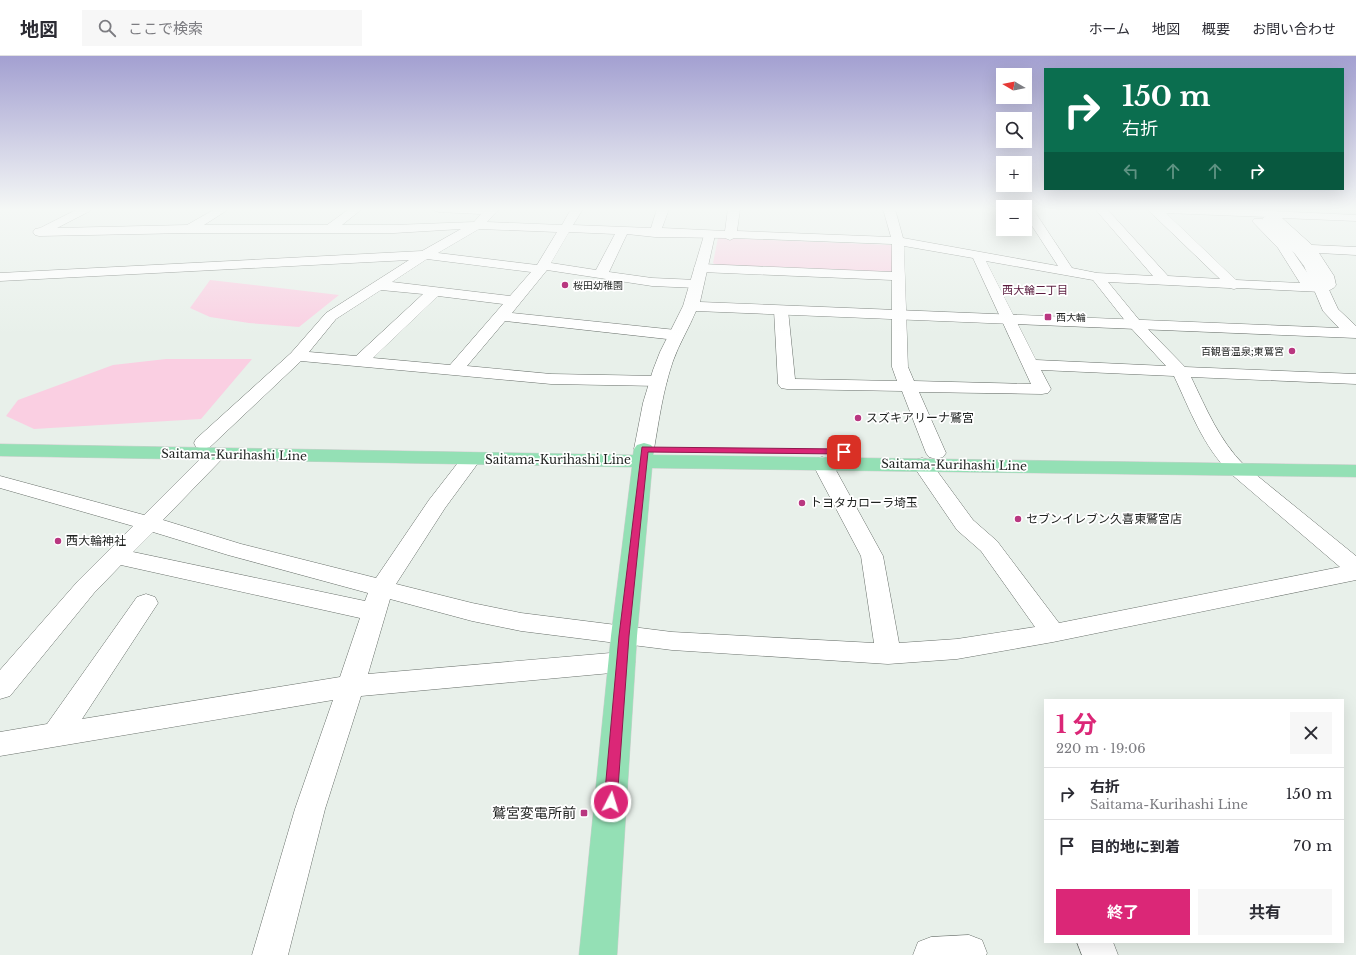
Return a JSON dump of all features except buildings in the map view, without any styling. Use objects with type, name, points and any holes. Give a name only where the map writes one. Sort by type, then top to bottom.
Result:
[{"type":"main road","name":"Saitama-Kurihashi Line","points":[[0,440],[471,459],[644,455],[822,463],[929,459]]},
{"type":"main road","name":"Saitama-Kurihashi Line","points":[[0,450],[209,449],[1232,463],[1356,460]]},
{"type":"main road","points":[[598,955],[623,649],[644,455]]},
{"type":"main road","name":"Saitama-Kurihashi Line","points":[[1232,463],[1356,471]]},
{"type":"street","points":[[0,688],[86,587],[147,523],[209,449],[297,356],[330,316],[432,251]]},
{"type":"street","points":[[455,370],[542,268],[552,251]]},
{"type":"street","points":[[601,274],[613,251]]},
{"type":"street","points":[[644,455],[659,381],[665,360],[676,335],[692,306],[705,251]]},
{"type":"street","points":[[898,251],[900,367],[908,386],[929,459],[965,524],[989,546],[1053,633]]},
{"type":"street","points":[[954,251],[1097,276],[1234,285],[1322,288],[1329,285],[1329,282],[1323,268],[1310,251]]},
{"type":"street","points":[[1054,251],[1065,267],[1065,271]]},
{"type":"street","points":[[1138,251],[1164,280]]},
{"type":"street","points":[[1198,251],[1234,285]]},
{"type":"street","points":[[1285,251],[1306,282],[1322,288]]},
{"type":"street","points":[[1300,251],[1311,265],[1322,288],[1330,311],[1355,333]]},
{"type":"street","points":[[0,278],[425,255],[601,274],[652,282],[697,284]]},
{"type":"street","points":[[781,310],[787,384],[1042,389],[979,259],[980,255]]},
{"type":"street","points":[[701,268],[899,276]]},
{"type":"street","points":[[1097,276],[1135,324],[1180,371],[1209,432],[1232,463],[1356,568]]},
{"type":"street","points":[[378,285],[514,301]]},
{"type":"street","points":[[361,362],[434,292]]},
{"type":"street","points":[[692,306],[1355,333]]},
{"type":"street","points":[[501,316],[676,335]]},
{"type":"street","points":[[297,356],[550,379],[659,381]]},
{"type":"street","points":[[1030,365],[1356,379]]},
{"type":"street","points":[[270,955],[310,809],[378,601],[436,505],[471,459]]},
{"type":"street","points":[[822,463],[872,556],[888,654]]},
{"type":"street","points":[[0,482],[147,523],[236,550],[378,601]]},
{"type":"street","points":[[115,556],[378,601],[472,612],[514,620],[623,649]]},
{"type":"street","points":[[0,744],[351,686],[672,641],[888,654],[957,649],[1053,633],[1356,572]]},
{"type":"street","points":[[55,735],[146,603]]},
{"type":"street","points":[[1095,943],[1100,955]]},
{"type":"street","points":[[930,955],[969,953]]},
{"type":"shaded area","points":[[715,251],[892,251],[894,272],[717,266],[713,263]]},
{"type":"shaded area","points":[[210,280],[339,295],[299,327],[249,323],[210,317],[190,308]]},
{"type":"shaded area","points":[[166,359],[252,359],[201,419],[34,429],[6,416],[18,400],[113,365]]},
{"type":"place","name":"桜田幼稚園","points":[[565,285]]},
{"type":"place","name":"西大輪","points":[[1048,317]]},
{"type":"place","name":"百観音温泉;東鷲宮","points":[[1292,351]]},
{"type":"place","name":"スズキアリーナ鷲宮","points":[[858,418]]},
{"type":"place","name":"トヨタカローラ埼玉","points":[[802,503]]},
{"type":"place","name":"セブンイレブン久喜東鷲宮店","points":[[1018,519]]},
{"type":"place","name":"西大輪神社","points":[[58,541]]},
{"type":"place","name":"鷲宮変電所前","points":[[584,813]]},
{"type":"district","name":"西大輪二丁目","points":[[1035,290]]},
{"type":"route","points":[[611,802],[624,636],[644,449],[844,452]]}]
